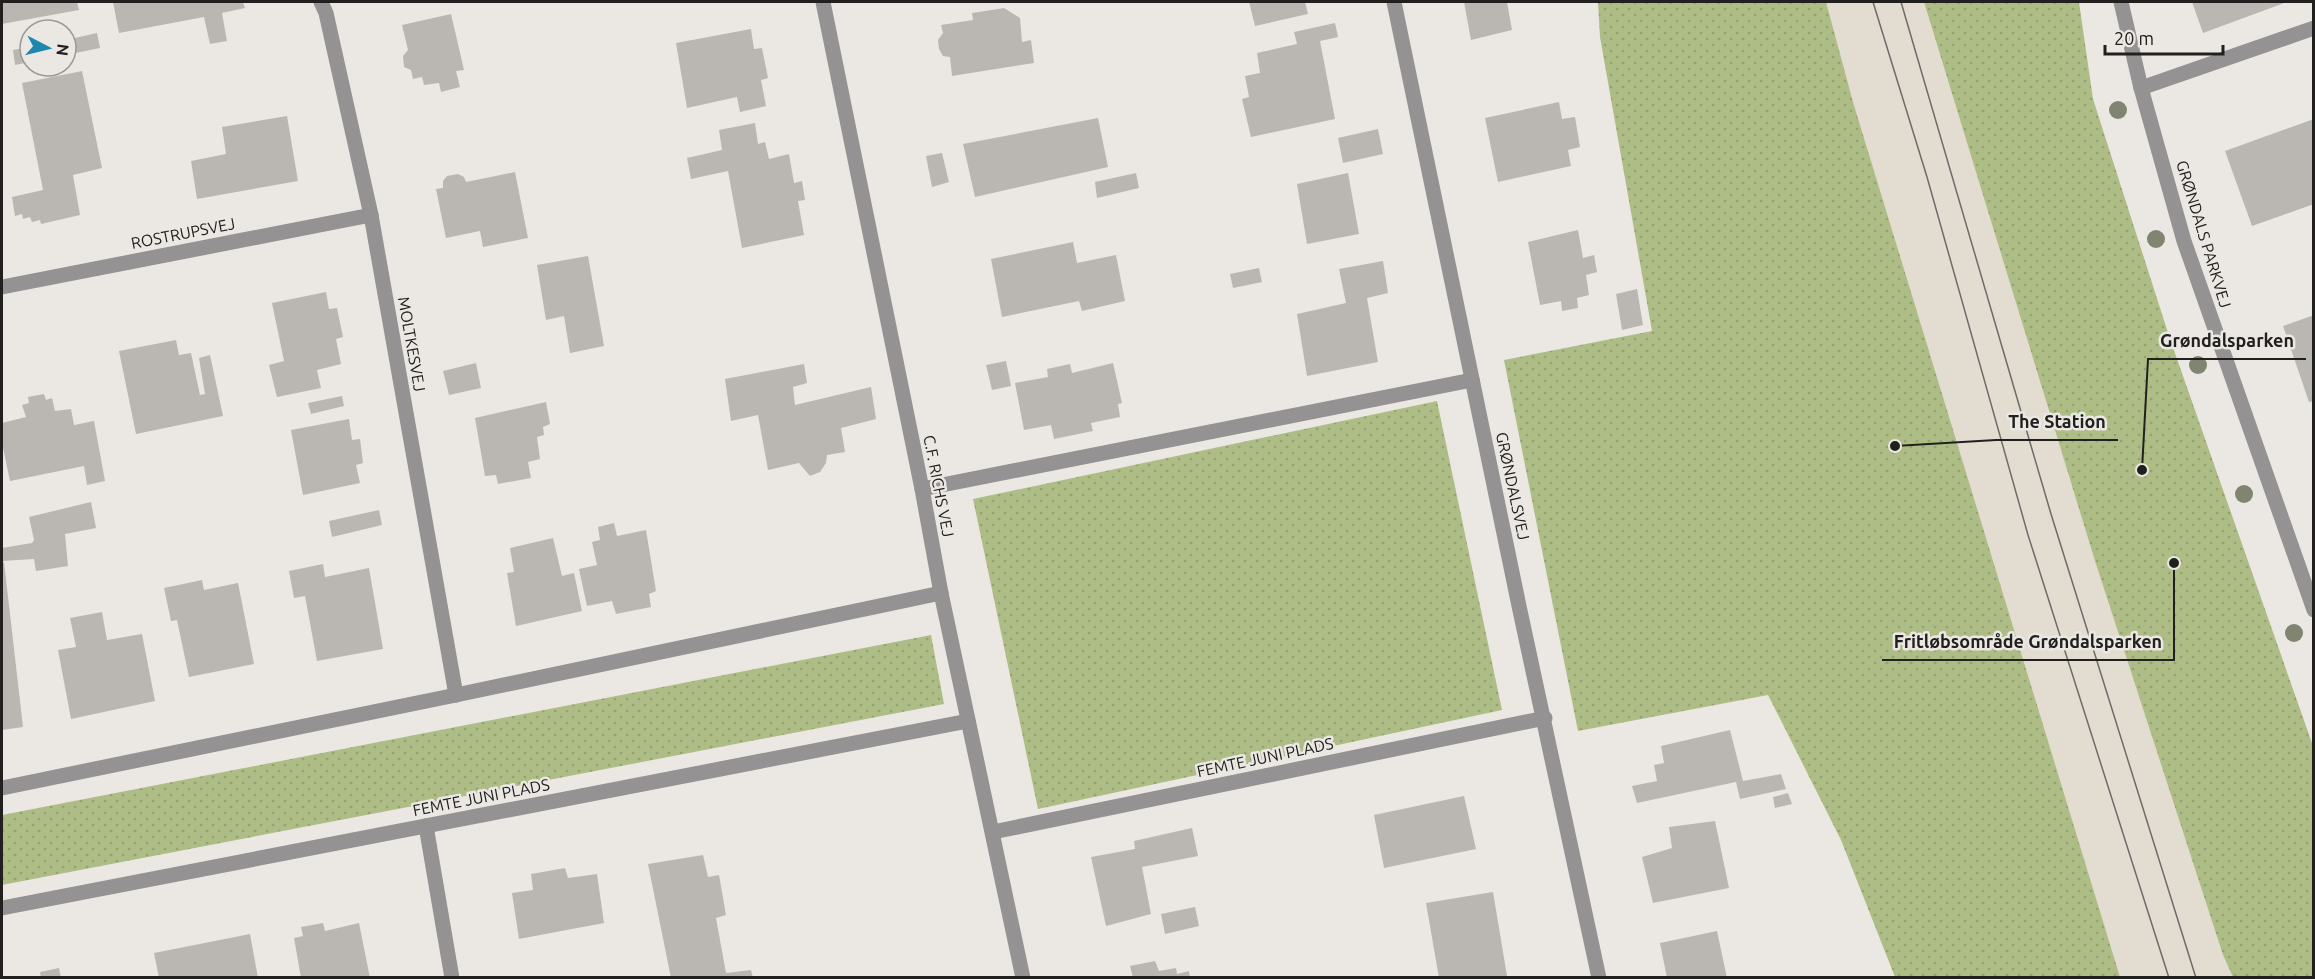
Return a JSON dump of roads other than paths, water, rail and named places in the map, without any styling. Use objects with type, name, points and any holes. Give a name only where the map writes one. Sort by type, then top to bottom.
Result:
[{"type":"street","name":"MOLTKESVEJ","points":[[321,2],[371,215],[456,695]]},
{"type":"street","name":"C.F. RICHS VEJ","points":[[823,2],[922,489],[940,593],[1023,978]]},
{"type":"street","name":"GRØNDALSVEJ","points":[[1394,2],[1519,606],[1545,717],[1599,978]]},
{"type":"street","name":"GRØNDALS PARKVEJ","points":[[2121,2],[2141,88],[2184,241],[2313,610]]},
{"type":"street","points":[[2141,88],[2313,27]]},
{"type":"street","name":"ROSTRUPSVEJ","points":[[2,287],[371,215]]},
{"type":"street","points":[[922,489],[1472,380]]},
{"type":"street","points":[[2,788],[940,593]]},
{"type":"street","name":"FEMTE JUNI PLADS","points":[[993,832],[1545,717]]},
{"type":"street","name":"FEMTE JUNI PLADS","points":[[2,908],[968,721]]},
{"type":"street","points":[[426,826],[452,978]]},
{"type":"tram line","points":[[1873,2],[1927,177],[2028,535],[2169,978]]},
{"type":"tram line","points":[[1901,2],[2051,514],[2196,978]]},
{"type":"place","name":"The Station","points":[[1895,446]]},
{"type":"place","name":"Grøndalsparken","points":[[2142,470]]},
{"type":"place","name":"Fritløbsområde Grøndalsparken","points":[[2174,563]]}]
